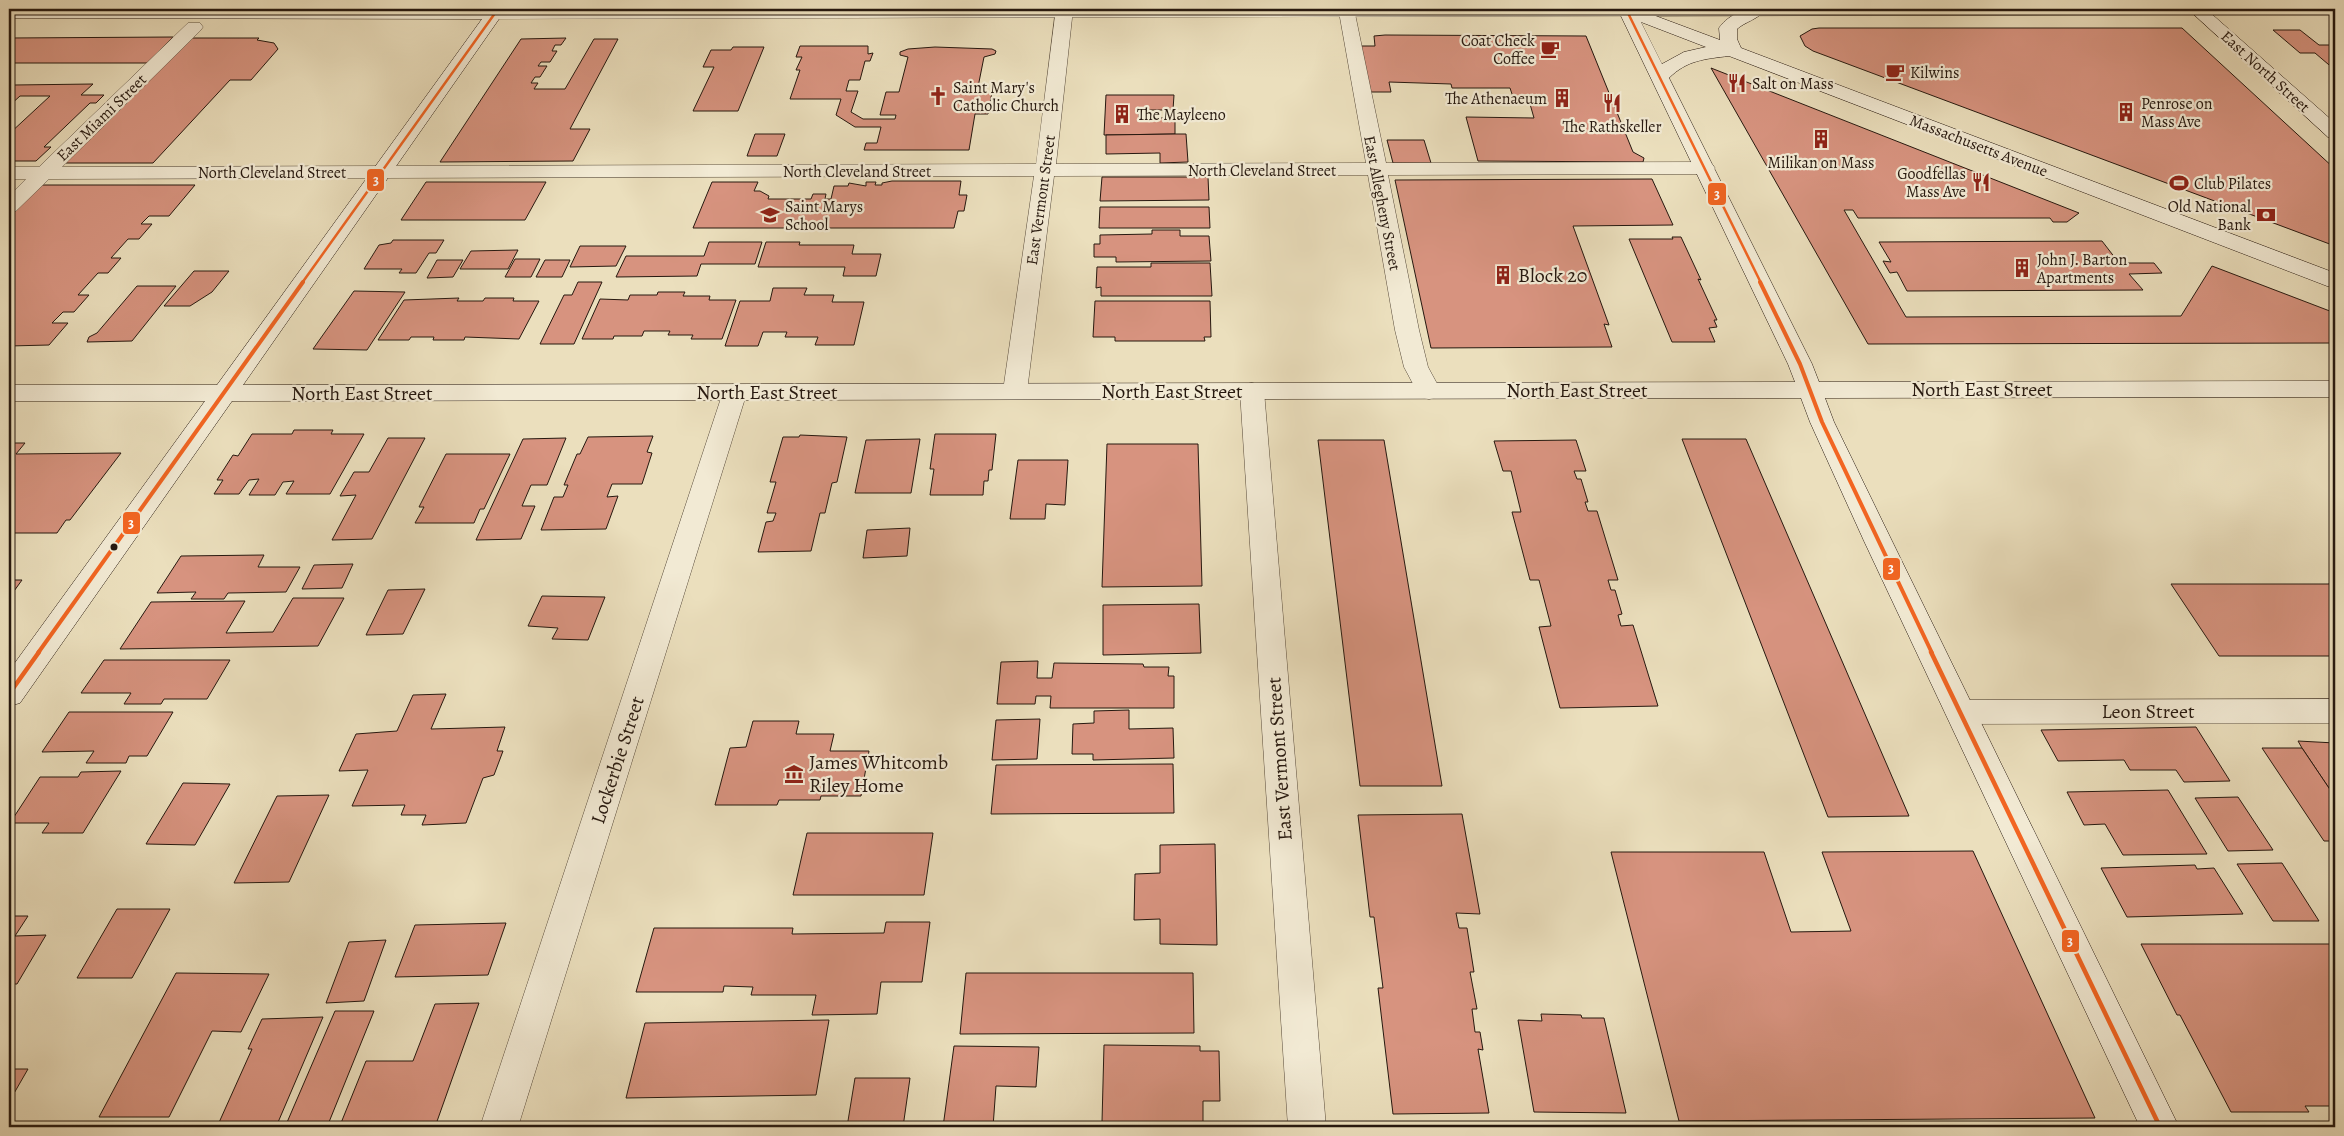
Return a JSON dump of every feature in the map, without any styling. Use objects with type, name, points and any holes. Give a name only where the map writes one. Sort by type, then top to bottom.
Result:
[{"type":"main road","points":[[9,13],[203,17],[496,11],[1348,12],[1625,9],[1755,11],[2335,9]]},
{"type":"main road","points":[[1625,9],[1800,364],[1822,422],[2160,1127]]},
{"type":"main road","name":"Massachusetts Avenue","points":[[1625,9],[2335,281]]},
{"type":"main road","name":"East North Street","points":[[2197,9],[2335,133]]},
{"type":"main road","points":[[9,694],[496,11]]},
{"type":"main road","name":"East Vermont Street","points":[[1014,391],[1045,170],[1064,11]]},
{"type":"main road","points":[[1659,77],[1667,68],[1687,56],[1733,51],[1728,39],[1728,28],[1755,11]]},
{"type":"main road","name":"East Allegheny Street","points":[[1348,12],[1407,330],[1416,367],[1428,391]]},
{"type":"main road","name":"East Miami Street","points":[[9,207],[203,17]]},
{"type":"main road","name":"North Cleveland Street","points":[[9,173],[1705,168]]},
{"type":"main road","name":"North East Street","points":[[9,393],[2335,389]]},
{"type":"main road","name":"East Vermont Street","points":[[1252,391],[1307,1127]]},
{"type":"main road","name":"Lockerbie Street","points":[[499,1127],[735,392]]},
{"type":"main road","name":"Leon Street","points":[[1962,712],[2335,710]]},
{"type":"building","name":"Penrose on Mass Ave","points":[[2182,28],[2335,169],[2335,246],[1813,51],[1805,46],[1800,36],[1812,29]]},
{"type":"building","points":[[2273,30],[2300,30],[2319,45],[2335,45],[2335,70],[2315,53],[2300,53]]},
{"type":"building","name":"The Athenaeum","points":[[1374,36],[1586,36],[1633,152],[1644,158],[1643,162],[1478,161],[1466,117],[1534,118],[1530,104],[1515,103],[1510,88],[1452,88],[1451,84],[1389,82],[1391,92],[1369,92],[1357,46],[1375,46]]},
{"type":"building","points":[[173,37],[147,63],[9,63],[9,38]]},
{"type":"building","points":[[185,38],[259,38],[257,40],[274,43],[278,49],[251,80],[230,80],[153,163],[58,163]]},
{"type":"building","points":[[566,38],[561,45],[555,45],[552,51],[557,51],[550,62],[541,62],[538,66],[547,66],[540,77],[535,77],[531,83],[538,83],[534,89],[565,89],[594,39],[618,39],[570,129],[590,129],[573,161],[440,162],[521,39]]},
{"type":"building","name":"Saint Mary's Catholic Church","points":[[800,46],[868,46],[868,54],[873,53],[870,61],[865,61],[860,80],[849,80],[846,91],[858,91],[851,112],[863,119],[895,119],[896,115],[880,115],[886,92],[899,92],[908,57],[900,55],[900,52],[908,49],[935,47],[992,49],[996,51],[995,54],[984,57],[977,92],[992,92],[988,114],[975,114],[969,150],[864,150],[866,143],[877,143],[881,127],[855,127],[836,115],[841,99],[790,99],[800,70],[796,70],[802,57],[796,57]]},
{"type":"building","points":[[733,47],[764,47],[738,111],[693,111],[714,67],[703,67],[711,50],[731,50]]},
{"type":"building","name":"Milikan on Mass","points":[[1711,68],[2079,213],[2067,222],[2053,222],[2050,218],[1858,218],[1853,210],[1844,210],[1906,317],[2181,316],[2212,266],[2335,313],[2335,343],[1868,344]]},
{"type":"building","points":[[93,84],[81,95],[104,95],[96,103],[90,103],[44,147],[51,147],[36,161],[9,161],[9,134],[50,96],[20,96],[9,106],[9,90],[14,85]]},
{"type":"building","name":"The Mayleeno","points":[[1106,95],[1174,95],[1173,110],[1139,110],[1139,118],[1175,118],[1175,134],[1104,135]]},
{"type":"building","points":[[755,134],[785,134],[777,156],[747,156]]},
{"type":"building","points":[[1186,134],[1188,162],[1160,163],[1160,153],[1106,154],[1106,135]]},
{"type":"building","points":[[1387,140],[1424,140],[1431,163],[1393,163]]},
{"type":"building","points":[[1102,177],[1208,177],[1209,200],[1100,201]]},
{"type":"building","name":"Block 20","points":[[1652,179],[1673,225],[1573,226],[1609,325],[1604,324],[1612,347],[1431,348],[1395,180]]},
{"type":"building","points":[[892,181],[961,181],[959,195],[967,195],[964,211],[958,211],[954,228],[693,228],[712,182],[758,182],[754,191],[760,191],[769,196],[768,199],[811,199],[813,194],[826,194],[825,199],[831,199],[834,186],[848,186],[849,183],[866,186],[866,182],[876,182],[875,185],[882,185],[882,183]]},
{"type":"building","points":[[426,182],[546,182],[525,220],[401,220]]},
{"type":"building","points":[[39,185],[195,185],[169,216],[149,216],[141,224],[152,224],[139,239],[128,239],[111,258],[121,258],[108,273],[98,273],[78,295],[89,295],[74,312],[63,312],[52,323],[68,323],[49,345],[9,346],[9,215]]},
{"type":"building","points":[[1100,207],[1209,207],[1210,228],[1099,228]]},
{"type":"building","points":[[1152,230],[1180,230],[1180,236],[1209,236],[1211,261],[1116,262],[1116,257],[1094,257],[1094,244],[1100,244],[1100,235],[1152,234]]},
{"type":"building","points":[[1672,237],[1681,237],[1701,280],[1698,279],[1717,320],[1714,320],[1717,327],[1709,328],[1715,342],[1672,342],[1629,239],[1673,239]]},
{"type":"building","points":[[393,240],[444,240],[436,253],[429,253],[416,273],[399,273],[402,269],[364,269],[379,245],[391,243]]},
{"type":"building","name":"John J. Barton Apartments","points":[[2102,241],[2119,263],[2154,263],[2162,273],[2129,274],[2143,290],[1907,291],[1897,272],[1890,273],[1883,261],[1891,262],[1879,242]]},
{"type":"building","points":[[709,242],[762,242],[755,264],[701,264],[697,276],[616,277],[626,256],[704,256]]},
{"type":"building","points":[[766,242],[800,242],[799,245],[854,245],[852,254],[881,254],[876,276],[843,276],[845,267],[758,267]]},
{"type":"building","points":[[580,246],[626,246],[616,266],[570,267]]},
{"type":"building","points":[[518,250],[508,269],[460,269],[471,251]]},
{"type":"building","points":[[515,259],[540,259],[531,277],[505,277]]},
{"type":"building","points":[[437,260],[463,260],[453,277],[427,278]]},
{"type":"building","points":[[545,260],[570,260],[562,277],[536,277]]},
{"type":"building","points":[[1151,263],[1210,263],[1212,296],[1101,296],[1101,287],[1096,288],[1097,267],[1151,267]]},
{"type":"building","points":[[194,271],[229,271],[212,292],[190,306],[164,306]]},
{"type":"building","points":[[578,282],[602,282],[574,344],[540,344],[564,295],[572,295]]},
{"type":"building","points":[[137,286],[176,286],[132,341],[87,342],[89,337],[97,333]]},
{"type":"building","points":[[773,288],[807,288],[804,295],[834,295],[832,302],[864,302],[854,345],[815,345],[818,337],[785,337],[787,332],[763,332],[758,346],[725,346],[740,301],[770,301]]},
{"type":"building","points":[[354,291],[405,292],[367,350],[313,349]]},
{"type":"building","points":[[658,292],[685,292],[683,296],[710,296],[709,300],[736,300],[722,339],[691,339],[693,335],[668,335],[670,331],[644,331],[642,336],[614,336],[613,339],[582,339],[600,299],[628,300],[630,295],[657,295]]},
{"type":"building","points":[[459,298],[457,301],[483,301],[485,298],[514,298],[513,301],[539,301],[519,339],[465,337],[464,340],[433,340],[434,337],[411,337],[409,340],[378,340],[404,300]]},
{"type":"building","points":[[1095,301],[1210,301],[1211,337],[1204,337],[1205,341],[1115,341],[1115,337],[1093,337]]},
{"type":"building","points":[[294,430],[333,430],[331,434],[364,434],[330,494],[286,494],[294,481],[283,482],[275,495],[249,495],[259,479],[249,480],[239,494],[214,494],[223,480],[217,480],[233,455],[238,456],[252,434],[292,434]]},
{"type":"building","points":[[935,434],[996,434],[992,470],[989,470],[988,481],[984,481],[983,495],[930,495],[934,469],[930,469]]},
{"type":"building","points":[[800,435],[847,437],[837,482],[832,483],[825,513],[820,513],[811,551],[758,552],[766,522],[773,521],[776,513],[767,513],[776,482],[770,482],[783,437],[799,437]]},
{"type":"building","points":[[653,436],[647,452],[652,453],[642,484],[612,484],[607,497],[618,496],[606,529],[541,530],[554,497],[563,497],[568,485],[564,485],[577,454],[580,454],[588,437]]},
{"type":"building","points":[[388,438],[425,438],[372,539],[332,540],[356,495],[340,496],[354,472],[369,472]]},
{"type":"building","points":[[566,438],[547,485],[531,485],[522,506],[535,506],[521,539],[476,540],[523,439]]},
{"type":"building","points":[[920,439],[911,493],[855,493],[866,440]]},
{"type":"building","points":[[1682,439],[1746,439],[1909,816],[1828,817]]},
{"type":"building","points":[[1318,440],[1384,440],[1442,786],[1360,786]]},
{"type":"building","points":[[1576,440],[1586,471],[1574,471],[1577,479],[1581,479],[1588,502],[1585,502],[1588,511],[1597,511],[1618,580],[1608,580],[1611,590],[1615,590],[1622,614],[1618,615],[1621,626],[1633,625],[1658,706],[1560,708],[1539,627],[1551,626],[1539,580],[1530,580],[1512,512],[1521,512],[1511,471],[1503,471],[1494,441]]},
{"type":"building","points":[[9,443],[25,443],[16,454],[121,453],[70,520],[66,520],[57,533],[9,533]]},
{"type":"building","points":[[1107,444],[1198,444],[1202,586],[1102,587]]},
{"type":"building","points":[[446,454],[510,454],[484,509],[480,509],[474,523],[415,523],[424,507],[419,507]]},
{"type":"building","points":[[1018,460],[1068,460],[1065,505],[1046,504],[1045,519],[1010,519]]},
{"type":"building","points":[[910,528],[907,556],[863,558],[867,530]]},
{"type":"building","points":[[264,555],[258,567],[300,567],[286,592],[228,593],[224,599],[191,599],[196,592],[157,593],[181,556]]},
{"type":"building","points":[[353,564],[342,588],[302,589],[314,565]]},
{"type":"building","points":[[2335,572],[2335,656],[2219,656],[2171,584],[2329,584]]},
{"type":"building","points":[[9,580],[22,580],[9,598]]},
{"type":"building","points":[[425,589],[403,634],[366,635],[388,590]]},
{"type":"building","points":[[542,596],[605,597],[588,640],[552,639],[558,628],[528,626]]},
{"type":"building","points":[[293,598],[344,598],[318,646],[120,649],[151,602],[245,601],[226,633],[273,632]]},
{"type":"building","points":[[1199,604],[1201,653],[1103,655],[1103,605]]},
{"type":"building","points":[[104,660],[230,660],[207,699],[164,699],[161,704],[124,704],[131,693],[81,693]]},
{"type":"building","points":[[1038,661],[1037,678],[1052,678],[1054,663],[1143,664],[1144,667],[1169,667],[1168,676],[1174,676],[1174,708],[1050,708],[1051,696],[1036,696],[1035,704],[997,704],[1001,662]]},
{"type":"building","points":[[446,694],[431,729],[505,727],[497,751],[503,751],[494,775],[483,778],[466,823],[422,825],[426,815],[401,815],[405,805],[352,806],[368,770],[339,771],[356,734],[397,731],[413,695]]},
{"type":"building","points":[[1129,710],[1129,729],[1173,728],[1174,758],[1093,760],[1093,754],[1072,754],[1073,724],[1094,723],[1094,711]]},
{"type":"building","points":[[69,712],[173,712],[147,756],[129,756],[126,763],[86,763],[94,751],[42,752]]},
{"type":"building","points":[[1040,719],[1037,759],[992,760],[996,720]]},
{"type":"building","name":"James Whitcomb Riley Home","points":[[753,721],[799,721],[796,734],[834,734],[830,751],[869,751],[861,796],[821,796],[820,800],[779,800],[777,805],[715,805],[730,748],[746,747]]},
{"type":"building","points":[[2196,727],[2230,781],[2184,782],[2176,770],[2130,770],[2124,760],[2058,761],[2041,730]]},
{"type":"building","points":[[2298,741],[2335,743],[2335,797],[2302,748]]},
{"type":"building","points":[[2262,748],[2302,748],[2335,797],[2335,841],[2324,841]]},
{"type":"building","points":[[1173,764],[1174,813],[991,814],[996,765]]},
{"type":"building","points":[[121,771],[83,833],[42,833],[49,823],[10,823],[40,777],[78,777],[81,772]]},
{"type":"building","points":[[183,783],[230,784],[195,845],[146,844]]},
{"type":"building","points":[[2168,790],[2207,854],[2123,855],[2105,824],[2084,825],[2067,792]]},
{"type":"building","points":[[329,795],[289,882],[234,883],[277,796]]},
{"type":"building","points":[[2238,797],[2273,850],[2228,851],[2195,798]]},
{"type":"building","points":[[1462,814],[1480,914],[1456,913],[1459,928],[1467,928],[1474,972],[1470,972],[1477,1009],[1472,1009],[1475,1032],[1480,1032],[1483,1050],[1478,1049],[1489,1113],[1393,1114],[1378,988],[1383,988],[1374,917],[1370,917],[1358,815]]},
{"type":"building","points":[[807,833],[933,833],[924,895],[793,895]]},
{"type":"building","points":[[1215,844],[1217,945],[1160,944],[1160,919],[1134,920],[1135,874],[1160,873],[1160,845]]},
{"type":"building","points":[[1973,851],[2095,1118],[1679,1121],[1611,852],[1764,852],[1791,932],[1851,931],[1822,852]]},
{"type":"building","points":[[2282,863],[2319,921],[2273,921],[2237,864]]},
{"type":"building","points":[[2195,865],[2197,869],[2214,868],[2243,914],[2127,917],[2101,868]]},
{"type":"building","points":[[117,909],[170,909],[132,978],[77,978]]},
{"type":"building","points":[[9,916],[28,916],[15,936],[46,935],[17,984],[9,984]]},
{"type":"building","points":[[886,922],[930,922],[922,982],[881,982],[877,1014],[812,1015],[816,995],[751,995],[753,987],[724,986],[723,992],[636,992],[654,928],[793,928],[792,934],[884,933]]},
{"type":"building","points":[[506,923],[488,975],[395,977],[415,925]]},
{"type":"building","points":[[386,940],[364,1001],[326,1003],[349,942]]},
{"type":"building","points":[[2141,944],[2335,944],[2335,1106],[2305,1106],[2309,1112],[2231,1112],[2180,1015],[2177,1015]]},
{"type":"building","points":[[176,973],[269,974],[241,1032],[212,1031],[169,1117],[99,1117]]},
{"type":"building","points":[[966,973],[1193,973],[1194,1033],[960,1034]]},
{"type":"building","points":[[479,1003],[435,1127],[383,1127],[384,1123],[341,1123],[366,1061],[413,1061],[435,1004]]},
{"type":"building","points":[[335,1011],[374,1011],[327,1127],[285,1127]]},
{"type":"building","points":[[1541,1014],[1581,1015],[1582,1018],[1604,1018],[1626,1113],[1534,1112],[1518,1020],[1542,1021]]},
{"type":"building","points":[[323,1017],[276,1127],[217,1127],[252,1049],[248,1049],[262,1019]]},
{"type":"building","points":[[829,1020],[816,1095],[626,1098],[645,1023]]},
{"type":"building","points":[[1104,1045],[1200,1046],[1200,1051],[1219,1051],[1220,1101],[1203,1101],[1203,1122],[1102,1122]]},
{"type":"building","points":[[954,1046],[1039,1047],[1036,1087],[996,1086],[993,1127],[943,1127]]},
{"type":"building","points":[[9,1069],[28,1069],[9,1102]]},
{"type":"building","points":[[855,1078],[910,1078],[903,1127],[847,1127]]},
{"type":"transit line","name":"3","points":[[9,694],[498,9]]},
{"type":"transit line","name":"3","points":[[1626,9],[1800,364],[1822,422],[1878,541],[2160,1127]]},
{"type":"place","name":"Coat Check Coffee","points":[[1550,49]]},
{"type":"place","name":"Kilwins","points":[[1895,72]]},
{"type":"place","name":"Salt on Mass","points":[[1737,83]]},
{"type":"place","name":"Saint Mary's Catholic Church","points":[[938,96]]},
{"type":"place","name":"The Athenaeum","points":[[1562,98]]},
{"type":"place","name":"The Rathskeller","points":[[1612,103]]},
{"type":"place","name":"Penrose on Mass Ave","points":[[2126,112]]},
{"type":"place","name":"The Mayleeno","points":[[1122,114]]},
{"type":"place","name":"Milikan on Mass","points":[[1821,139]]},
{"type":"place","name":"Goodfellas Mass Ave","points":[[1981,182]]},
{"type":"place","name":"Club Pilates","points":[[2179,183]]},
{"type":"place","name":"Saint Marys School","points":[[770,215]]},
{"type":"place","name":"Old National Bank","points":[[2266,215]]},
{"type":"place","name":"John J. Barton Apartments","points":[[2022,268]]},
{"type":"place","name":"Block 20","points":[[1503,275]]},
{"type":"place","name":"James Whitcomb Riley Home","points":[[794,774]]}]
